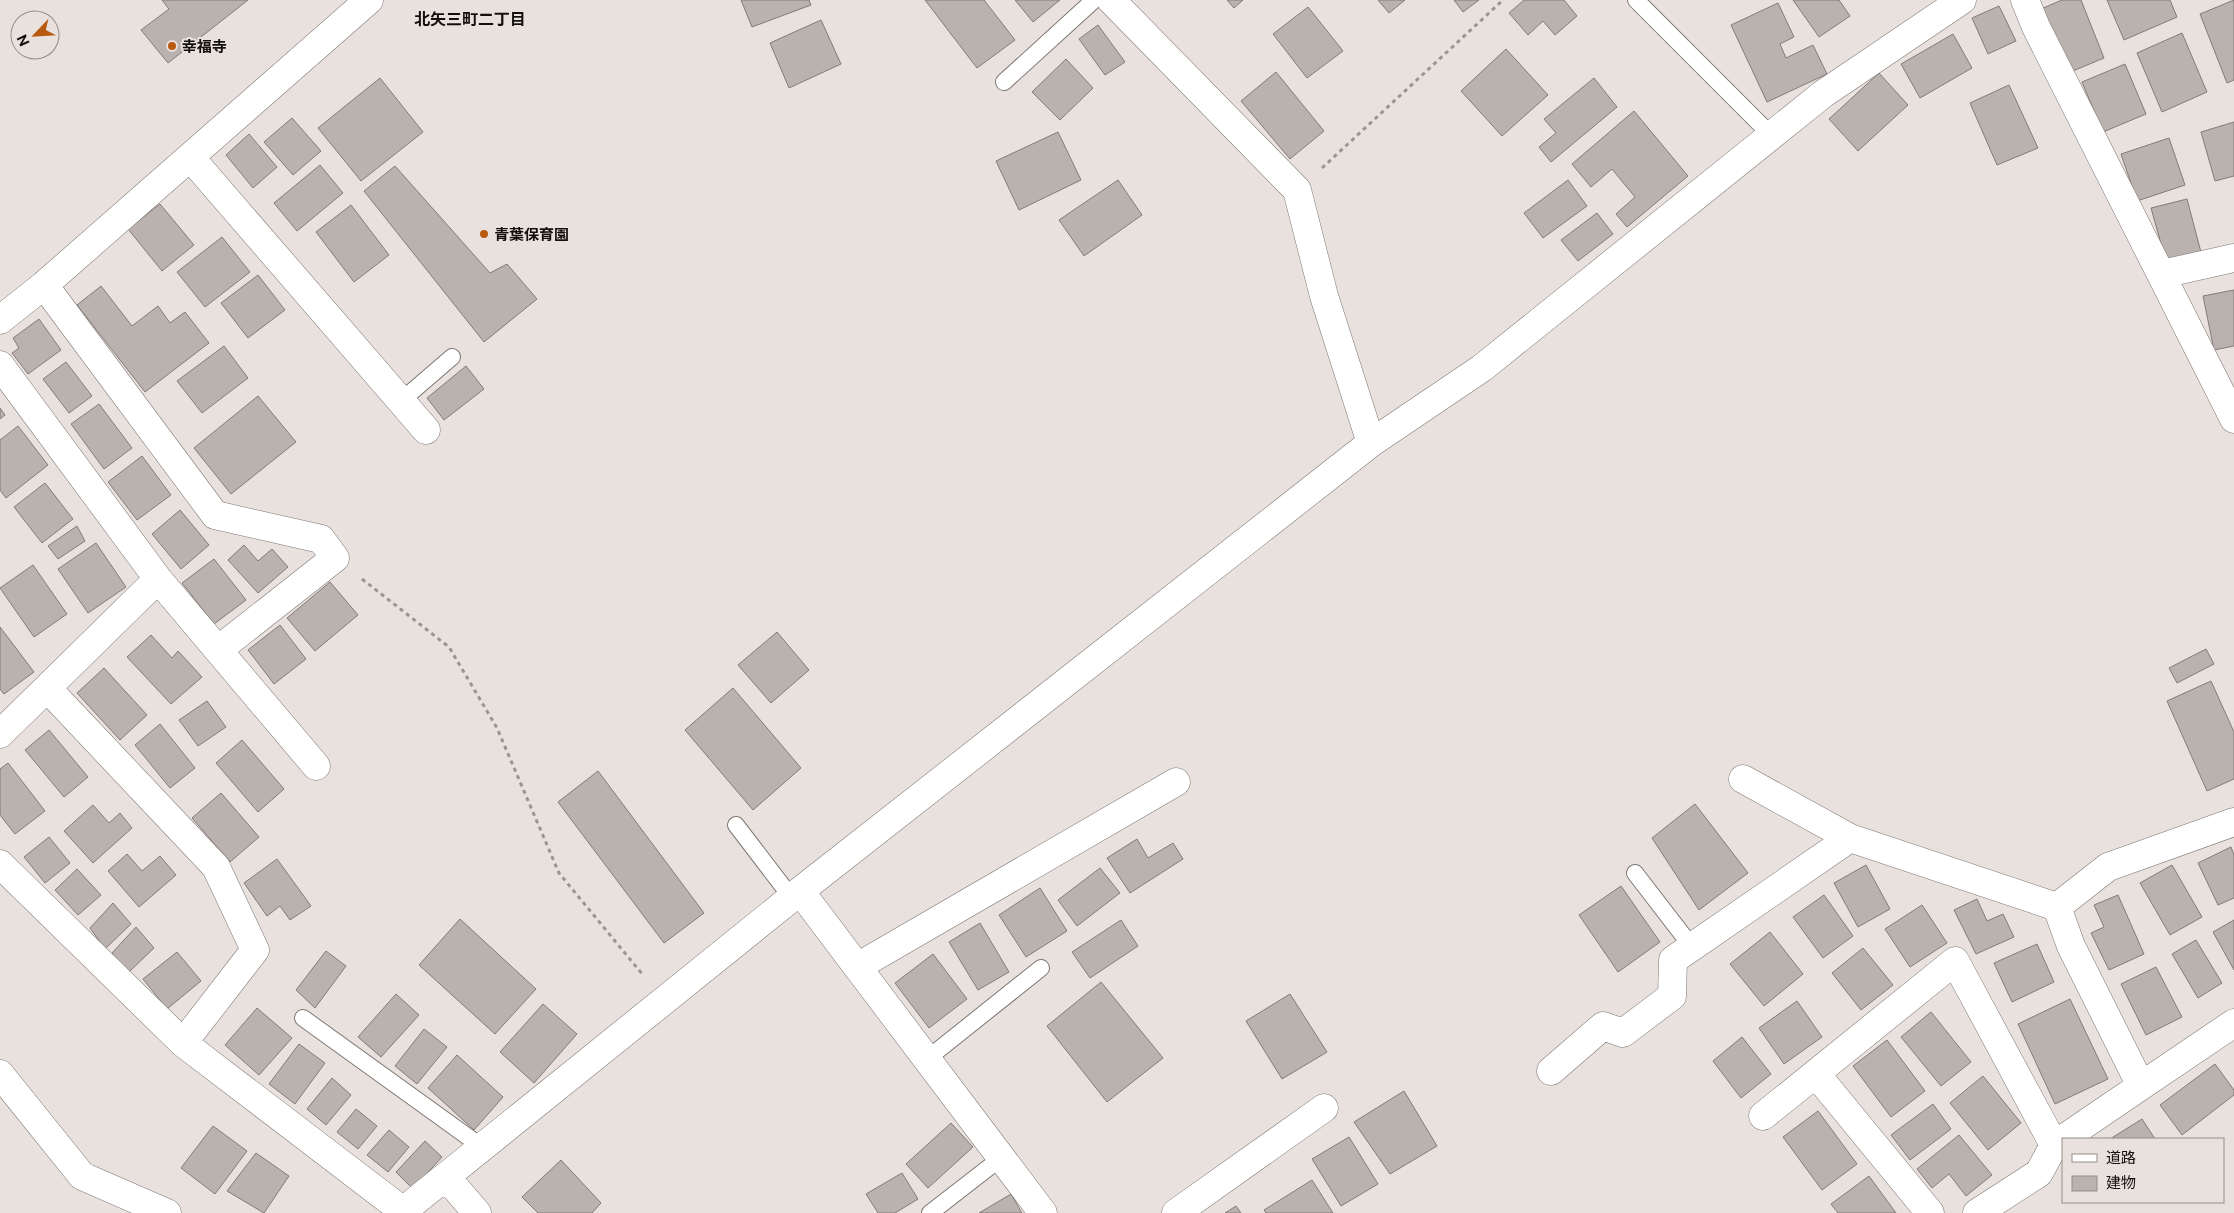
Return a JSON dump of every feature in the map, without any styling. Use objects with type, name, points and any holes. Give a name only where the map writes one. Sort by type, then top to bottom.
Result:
[{"type":"street","points":[[0,320],[44,285],[369,0]]},
{"type":"street","points":[[1111,0],[1297,190],[1324,296],[1371,443]]},
{"type":"street","points":[[0,864],[184,1043],[402,1212],[796,894],[1371,443],[1482,368],[1823,94],[1962,0]]},
{"type":"street","points":[[2024,0],[2234,419]]},
{"type":"street","points":[[190,157],[426,430]]},
{"type":"street","points":[[2162,274],[2234,258]]},
{"type":"street","points":[[44,285],[215,515],[321,538],[335,558],[218,650]]},
{"type":"street","points":[[0,365],[158,579],[316,766]]},
{"type":"street","points":[[0,734],[158,579]]},
{"type":"street","points":[[47,688],[216,868],[255,950],[184,1043]]},
{"type":"street","points":[[1743,779],[1850,838],[2057,906]]},
{"type":"street","points":[[857,967],[1176,782]]},
{"type":"street","points":[[2057,906],[2108,867],[2234,822]]},
{"type":"street","points":[[1551,1071],[1603,1026],[1623,1034],[1672,996],[1673,960],[1850,838]]},
{"type":"street","points":[[796,894],[857,967],[1043,1213]]},
{"type":"street","points":[[2057,906],[2071,946],[2141,1086]]},
{"type":"street","points":[[1763,1116],[1955,961],[2060,1141],[2039,1173],[1977,1213]]},
{"type":"street","points":[[2064,1138],[2234,1023]]},
{"type":"street","points":[[0,1074],[82,1176],[167,1213]]},
{"type":"street","points":[[1816,1074],[1930,1213]]},
{"type":"street","points":[[1176,1213],[1324,1108]]},
{"type":"street","points":[[446,1177],[477,1213]]},
{"type":"lane","points":[[1004,82],[1094,0]]},
{"type":"lane","points":[[1636,0],[1771,135]]},
{"type":"lane","points":[[401,401],[452,357]]},
{"type":"lane","points":[[736,825],[796,894]]},
{"type":"lane","points":[[1635,873],[1692,947]]},
{"type":"lane","points":[[927,1059],[1041,968]]},
{"type":"lane","points":[[303,1018],[482,1148]]},
{"type":"lane","points":[[930,1213],[1001,1158]]},
{"type":"path","points":[[1297,190],[1503,0]]},
{"type":"path","points":[[335,558],[449,647],[497,728],[559,873],[664,1000]]},
{"type":"building","name":"幸福寺","points":[[162,0],[248,0],[168,63],[141,30],[169,9]]},
{"type":"building","points":[[741,0],[809,0],[811,5],[752,27]]},
{"type":"building","points":[[925,0],[984,0],[1015,40],[977,68]]},
{"type":"building","points":[[1015,0],[1060,0],[1033,22]]},
{"type":"building","points":[[1227,0],[1243,0],[1234,8]]},
{"type":"building","points":[[1378,0],[1405,0],[1389,13]]},
{"type":"building","points":[[1454,0],[1479,0],[1463,12]]},
{"type":"building","points":[[1524,0],[1564,0],[1577,16],[1555,35],[1543,21],[1528,35],[1509,13]]},
{"type":"building","points":[[1793,0],[1839,0],[1850,16],[1819,37]]},
{"type":"building","points":[[2062,0],[2081,0],[2104,58],[2068,73],[2041,9]]},
{"type":"building","points":[[2107,0],[2170,0],[2177,17],[2124,40]]},
{"type":"building","points":[[2234,0],[2234,80],[2227,83],[2200,14]]},
{"type":"building","points":[[1778,3],[1794,37],[1780,44],[1786,58],[1813,45],[1827,74],[1767,102],[1731,25]]},
{"type":"building","points":[[1999,6],[2016,41],[1988,54],[1972,18]]},
{"type":"building","points":[[1308,7],[1343,51],[1307,78],[1273,34]]},
{"type":"building","points":[[821,20],[841,64],[789,88],[770,43]]},
{"type":"building","points":[[1098,25],[1125,62],[1105,75],[1079,39]]},
{"type":"building","points":[[2182,33],[2207,92],[2162,112],[2137,53]]},
{"type":"building","points":[[1953,34],[1972,68],[1920,98],[1901,64]]},
{"type":"building","points":[[1506,49],[1548,95],[1502,136],[1461,91]]},
{"type":"building","points":[[1066,59],[1093,88],[1060,120],[1032,92]]},
{"type":"building","points":[[2125,64],[2146,114],[2103,132],[2082,82]]},
{"type":"building","points":[[1276,72],[1324,131],[1290,159],[1241,101]]},
{"type":"building","points":[[1879,73],[1908,105],[1858,151],[1829,119]]},
{"type":"building","points":[[380,78],[423,132],[361,181],[318,128]]},
{"type":"building","points":[[1594,78],[1617,107],[1551,162],[1539,147],[1556,133],[1544,119]]},
{"type":"building","points":[[2009,85],[2038,148],[1997,165],[1970,103]]},
{"type":"building","points":[[1634,111],[1688,176],[1627,227],[1616,214],[1635,197],[1612,169],[1591,187],[1572,164]]},
{"type":"building","points":[[292,118],[321,151],[293,175],[264,142]]},
{"type":"building","points":[[2234,122],[2234,176],[2215,181],[2201,132]]},
{"type":"building","points":[[1058,132],[1081,180],[1019,210],[996,161]]},
{"type":"building","points":[[249,134],[277,167],[253,188],[226,155]]},
{"type":"building","points":[[2169,138],[2185,185],[2137,201],[2121,154]]},
{"type":"building","points":[[320,165],[343,193],[297,231],[274,203]]},
{"type":"building","points":[[395,166],[490,273],[507,264],[537,299],[484,342],[364,191]]},
{"type":"building","points":[[1118,180],[1142,215],[1084,256],[1059,220]]},
{"type":"building","points":[[1568,180],[1587,206],[1543,238],[1524,213]]},
{"type":"building","points":[[2187,199],[2202,256],[2167,265],[2151,208]]},
{"type":"building","points":[[160,204],[194,245],[162,271],[128,229]]},
{"type":"building","points":[[351,205],[389,255],[354,282],[316,232]]},
{"type":"building","points":[[1597,213],[1613,234],[1578,261],[1561,240]]},
{"type":"building","points":[[222,237],[250,272],[205,307],[177,272]]},
{"type":"building","points":[[258,275],[285,310],[248,338],[221,303]]},
{"type":"building","points":[[101,286],[132,326],[158,306],[170,323],[185,312],[209,343],[145,392],[77,305]]},
{"type":"building","points":[[2234,290],[2234,346],[2214,350],[2203,296]]},
{"type":"building","points":[[39,319],[61,350],[28,374],[12,353],[19,348],[13,338]]},
{"type":"building","points":[[224,346],[248,378],[202,413],[177,381]]},
{"type":"building","points":[[66,362],[92,396],[69,413],[43,379]]},
{"type":"building","points":[[466,366],[484,389],[444,420],[427,398]]},
{"type":"building","points":[[258,396],[296,442],[231,494],[194,448]]},
{"type":"building","points":[[99,404],[132,448],[104,469],[71,424]]},
{"type":"building","points":[[0,408],[5,415],[0,419]]},
{"type":"building","points":[[18,426],[48,465],[6,498],[0,490],[0,440]]},
{"type":"building","points":[[142,456],[171,495],[137,520],[108,482]]},
{"type":"building","points":[[45,483],[73,519],[42,543],[14,507]]},
{"type":"building","points":[[180,510],[209,545],[181,569],[152,534]]},
{"type":"building","points":[[77,526],[85,541],[58,559],[48,546]]},
{"type":"building","points":[[96,543],[126,587],[88,613],[58,569]]},
{"type":"building","points":[[244,545],[258,561],[272,549],[288,567],[258,593],[228,560]]},
{"type":"building","points":[[214,559],[246,600],[214,624],[182,583]]},
{"type":"building","points":[[33,565],[67,614],[34,637],[0,588]]},
{"type":"building","points":[[330,582],[358,615],[315,651],[287,618]]},
{"type":"building","points":[[280,625],[306,659],[274,684],[248,650]]},
{"type":"building","points":[[0,627],[34,672],[4,694],[0,689]]},
{"type":"building","points":[[777,632],[809,670],[771,703],[738,665]]},
{"type":"building","points":[[151,635],[172,658],[178,651],[202,677],[171,704],[127,657]]},
{"type":"building","points":[[2206,649],[2214,664],[2177,683],[2169,668]]},
{"type":"building","points":[[104,668],[147,715],[120,740],[77,693]]},
{"type":"building","points":[[2211,681],[2234,732],[2234,779],[2207,791],[2167,701]]},
{"type":"building","points":[[733,688],[801,768],[753,810],[685,730]]},
{"type":"building","points":[[207,701],[226,727],[198,746],[179,720]]},
{"type":"building","points":[[160,724],[195,768],[170,788],[135,745]]},
{"type":"building","points":[[49,730],[88,777],[64,797],[25,750]]},
{"type":"building","points":[[242,740],[284,789],[258,812],[216,763]]},
{"type":"building","points":[[8,763],[45,811],[15,834],[0,815],[0,769]]},
{"type":"building","points":[[598,771],[704,913],[664,943],[558,802]]},
{"type":"building","points":[[221,793],[259,837],[230,862],[192,818]]},
{"type":"building","points":[[1695,804],[1748,873],[1699,910],[1652,838]]},
{"type":"building","points":[[93,805],[109,823],[120,813],[132,828],[93,863],[64,831]]},
{"type":"building","points":[[49,837],[70,863],[45,883],[24,857]]},
{"type":"building","points":[[1137,839],[1148,858],[1173,843],[1183,859],[1130,893],[1107,858]]},
{"type":"building","points":[[2231,847],[2234,855],[2234,898],[2218,905],[2198,863]]},
{"type":"building","points":[[127,854],[142,871],[160,856],[176,875],[139,907],[108,871]]},
{"type":"building","points":[[277,859],[311,906],[290,920],[280,906],[267,916],[244,883]]},
{"type":"building","points":[[1866,865],[1890,909],[1858,927],[1834,883]]},
{"type":"building","points":[[2172,865],[2202,917],[2170,935],[2140,883]]},
{"type":"building","points":[[1100,868],[1120,893],[1077,926],[1058,900]]},
{"type":"building","points":[[77,869],[101,895],[78,915],[55,890]]},
{"type":"building","points":[[1621,886],[1660,942],[1618,972],[1579,915]]},
{"type":"building","points":[[1040,888],[1067,931],[1026,957],[999,915]]},
{"type":"building","points":[[1824,895],[1853,936],[1823,958],[1793,917]]},
{"type":"building","points":[[2118,895],[2144,954],[2109,970],[2091,933],[2104,927],[2094,905]]},
{"type":"building","points":[[1977,899],[1987,921],[2003,914],[2014,937],[1976,954],[1954,910]]},
{"type":"building","points":[[113,903],[131,924],[105,949],[90,928]]},
{"type":"building","points":[[1922,905],[1947,943],[1910,967],[1885,929]]},
{"type":"building","points":[[460,919],[536,989],[495,1034],[419,965]]},
{"type":"building","points":[[1121,920],[1138,946],[1090,978],[1072,952]]},
{"type":"building","points":[[2234,920],[2234,970],[2213,932]]},
{"type":"building","points":[[980,923],[1009,972],[978,990],[949,942]]},
{"type":"building","points":[[136,927],[154,948],[128,973],[112,953]]},
{"type":"building","points":[[1770,932],[1803,974],[1764,1006],[1730,964]]},
{"type":"building","points":[[2196,940],[2222,983],[2198,998],[2172,954]]},
{"type":"building","points":[[2037,944],[2054,982],[2012,1002],[1994,963]]},
{"type":"building","points":[[1863,948],[1893,985],[1861,1010],[1832,973]]},
{"type":"building","points":[[326,951],[346,966],[315,1008],[296,990]]},
{"type":"building","points":[[177,952],[201,981],[167,1009],[143,979]]},
{"type":"building","points":[[933,954],[967,999],[929,1028],[895,983]]},
{"type":"building","points":[[2156,967],[2182,1017],[2146,1035],[2121,984]]},
{"type":"building","points":[[1101,982],[1163,1058],[1107,1102],[1047,1026]]},
{"type":"building","points":[[396,994],[419,1015],[381,1057],[358,1037]]},
{"type":"building","points":[[1290,994],[1327,1052],[1282,1079],[1246,1021]]},
{"type":"building","points":[[2070,999],[2108,1079],[2055,1104],[2018,1024]]},
{"type":"building","points":[[1797,1001],[1822,1037],[1784,1064],[1759,1028]]},
{"type":"building","points":[[543,1004],[577,1034],[534,1083],[500,1052]]},
{"type":"building","points":[[257,1008],[292,1038],[259,1075],[225,1045]]},
{"type":"building","points":[[1931,1012],[1971,1062],[1941,1086],[1901,1037]]},
{"type":"building","points":[[424,1029],[447,1047],[417,1084],[395,1066]]},
{"type":"building","points":[[1742,1037],[1771,1074],[1741,1098],[1713,1061]]},
{"type":"building","points":[[1887,1040],[1925,1091],[1891,1117],[1853,1066]]},
{"type":"building","points":[[299,1044],[325,1063],[295,1104],[269,1084]]},
{"type":"building","points":[[457,1055],[503,1097],[474,1130],[428,1088]]},
{"type":"building","points":[[2215,1064],[2234,1090],[2234,1095],[2182,1135],[2160,1105]]},
{"type":"building","points":[[1983,1076],[2021,1123],[1988,1150],[1950,1103]]},
{"type":"building","points":[[332,1078],[351,1095],[326,1125],[307,1109]]},
{"type":"building","points":[[1404,1091],[1437,1146],[1390,1174],[1354,1122]]},
{"type":"building","points":[[1933,1104],[1951,1129],[1910,1160],[1891,1135]]},
{"type":"building","points":[[356,1109],[377,1126],[358,1149],[337,1132]]},
{"type":"building","points":[[1818,1111],[1857,1164],[1822,1190],[1783,1137]]},
{"type":"building","points":[[2142,1119],[2154,1138],[2112,1138]]},
{"type":"building","points":[[951,1123],[973,1147],[928,1188],[906,1164]]},
{"type":"building","points":[[213,1126],[247,1151],[215,1194],[181,1168]]},
{"type":"building","points":[[389,1130],[409,1147],[388,1172],[367,1155]]},
{"type":"building","points":[[1959,1135],[1992,1175],[1966,1196],[1949,1174],[1932,1188],[1917,1169]]},
{"type":"building","points":[[1349,1137],[1378,1184],[1341,1206],[1312,1159]]},
{"type":"building","points":[[425,1141],[442,1157],[413,1189],[396,1172]]},
{"type":"building","points":[[256,1153],[289,1176],[264,1213],[227,1191]]},
{"type":"building","points":[[561,1160],[601,1203],[592,1213],[538,1213],[522,1197]]},
{"type":"building","points":[[902,1173],[918,1199],[895,1213],[878,1213],[866,1194]]},
{"type":"building","points":[[1869,1176],[1896,1213],[1838,1213],[1831,1204]]},
{"type":"building","points":[[1312,1180],[1333,1213],[1266,1213],[1264,1210]]},
{"type":"building","points":[[1011,1194],[1022,1213],[979,1213]]},
{"type":"building","points":[[1236,1206],[1241,1213],[1225,1213]]},
{"type":"place","name":"幸福寺","points":[[172,46]]},
{"type":"place","name":"青葉保育園","points":[[484,234]]},
{"type":"district","name":"北矢三町二丁目","points":[[470,19]]}]
